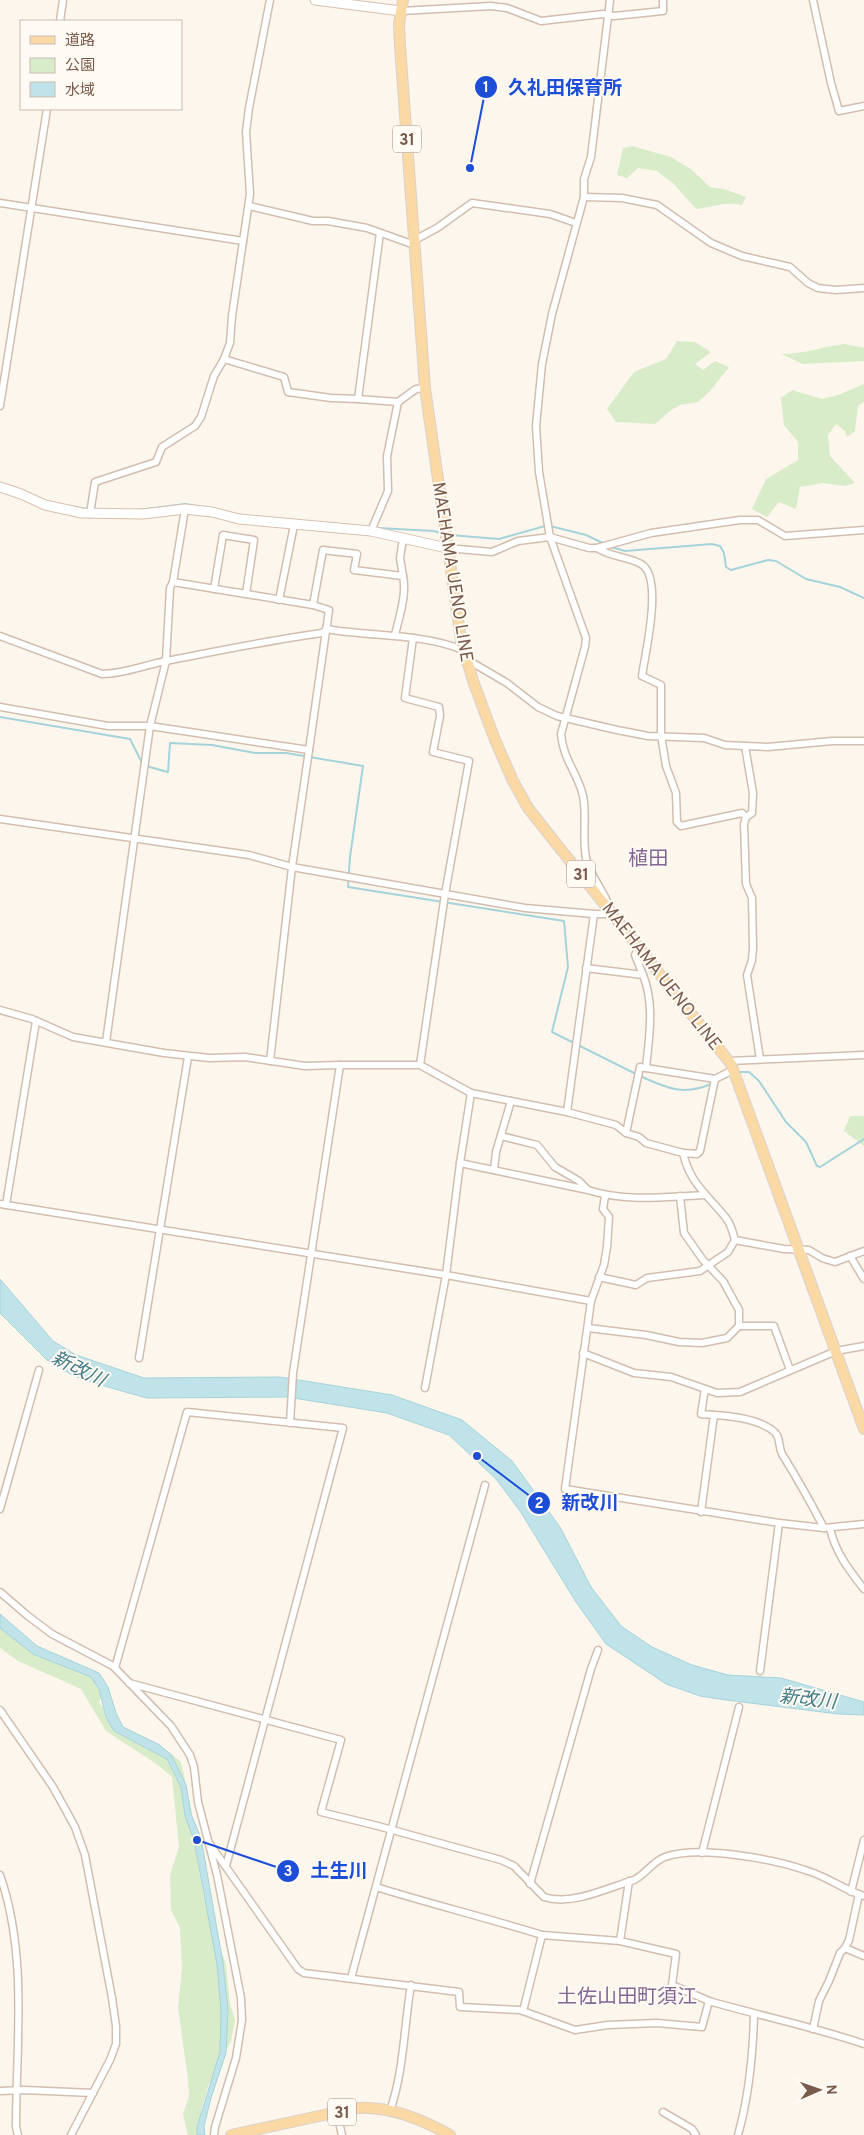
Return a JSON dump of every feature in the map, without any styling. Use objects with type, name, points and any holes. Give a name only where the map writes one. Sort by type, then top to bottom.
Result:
[{"type":"main road","name":"MAEHAMA UENO LINE","points":[[402,5],[400,46],[425,388],[447,548],[465,654],[495,740],[513,781],[528,808],[731,1066],[864,1429]]},
{"type":"main road","name":"31","points":[[233,2135],[356,2108],[371,2107],[414,2117],[450,2135]]},
{"type":"street","points":[[60,20],[63,0]]},
{"type":"street","points":[[90,514],[95,482],[156,462],[162,447],[195,426],[202,418],[214,376],[224,360],[230,343],[232,316],[249,206],[246,132],[270,0]]},
{"type":"street","points":[[315,0],[402,5],[491,6],[507,8],[541,22],[603,14],[614,16],[663,10],[664,0]]},
{"type":"street","points":[[0,820],[249,855],[292,867],[525,908],[612,914],[608,900],[586,860],[583,796],[562,746],[561,734],[586,638],[550,537],[539,472],[536,426],[542,364],[552,314],[584,197],[584,179],[591,157],[610,0]]},
{"type":"street","points":[[813,0],[839,111],[864,106]]},
{"type":"street","points":[[0,406],[47,110]]},
{"type":"street","points":[[584,197],[622,198],[657,204],[711,242],[742,256],[790,267],[818,288],[836,290],[864,288]]},
{"type":"street","points":[[0,203],[243,242]]},
{"type":"street","points":[[249,206],[312,222],[338,222],[367,228],[409,243],[437,228],[472,203],[550,214],[576,223]]},
{"type":"street","points":[[358,399],[380,233]]},
{"type":"street","points":[[224,360],[284,377],[288,392],[331,398],[398,402],[416,389],[425,388]]},
{"type":"street","points":[[371,531],[388,491],[387,456],[398,402]]},
{"type":"street","points":[[0,487],[45,505],[90,514],[143,514],[185,508],[239,519],[371,531],[447,548],[492,552],[518,541],[550,537],[590,548],[597,548],[651,533],[740,520],[758,520],[785,536],[864,530]]},
{"type":"street","points":[[106,1042],[150,726],[166,661],[170,588],[173,582],[185,508]]},
{"type":"street","points":[[279,600],[294,525]]},
{"type":"street","points":[[214,589],[223,535],[254,540],[246,594]]},
{"type":"street","points":[[395,635],[404,584],[400,558],[403,539]]},
{"type":"street","points":[[597,548],[617,558],[641,564],[647,570],[652,580],[653,601],[642,676],[661,685],[661,735],[666,766],[676,793],[678,822],[681,826],[742,813],[746,817]]},
{"type":"street","points":[[313,605],[323,550],[357,554],[354,570],[403,576]]},
{"type":"street","points":[[173,582],[313,605],[329,610],[292,867],[270,1061]]},
{"type":"street","points":[[0,636],[102,674],[115,674],[166,661],[272,640],[322,633],[327,629],[372,635],[395,635],[413,638],[465,654],[538,707],[565,718],[648,736],[704,738],[725,745],[768,747],[832,741],[864,741]]},
{"type":"street","points":[[413,638],[406,698],[439,707],[440,716],[433,752],[469,761],[445,894],[420,1065]]},
{"type":"street","points":[[0,707],[108,726],[150,726],[309,750]]},
{"type":"street","points":[[746,746],[753,794],[752,813],[746,817],[744,824],[746,884],[752,898],[753,948],[752,960],[747,975],[760,1059]]},
{"type":"street","points":[[567,1112],[594,914]]},
{"type":"street","points":[[639,948],[635,955],[647,986],[651,1012],[646,1068]]},
{"type":"street","points":[[586,968],[643,975]]},
{"type":"street","points":[[0,1010],[36,1021],[73,1037],[188,1057],[245,1057],[305,1066],[340,1064],[420,1065],[471,1093],[567,1112],[616,1125],[626,1133],[640,1137],[646,1143],[683,1153],[697,1154],[700,1152],[715,1079],[731,1066],[760,1059],[864,1055]]},
{"type":"street","points":[[36,1021],[3,1204],[446,1275],[591,1301]]},
{"type":"street","points":[[139,1358],[188,1057]]},
{"type":"street","points":[[290,1422],[293,1372],[340,1064]]},
{"type":"street","points":[[626,1133],[640,1067],[715,1079]]},
{"type":"street","points":[[425,1388],[446,1275],[471,1093]]},
{"type":"street","points":[[494,1170],[496,1152],[511,1101]]},
{"type":"street","points":[[502,1136],[537,1145],[555,1167],[579,1181],[588,1190]]},
{"type":"street","points":[[599,1277],[636,1285],[647,1278],[700,1271],[728,1252],[735,1240],[728,1220],[704,1195],[686,1165],[683,1153]]},
{"type":"street","points":[[460,1163],[588,1190],[605,1196],[704,1195]]},
{"type":"street","points":[[605,1196],[604,1209],[609,1217],[607,1247],[591,1301],[565,1489],[779,1523],[827,1528],[864,1524]]},
{"type":"street","points":[[588,1328],[646,1335],[679,1342],[702,1343],[727,1338],[739,1326],[739,1310],[722,1281],[708,1266],[684,1232],[680,1196]]},
{"type":"street","points":[[735,1240],[784,1249],[809,1250],[822,1258],[835,1262],[864,1251]]},
{"type":"street","points":[[850,1256],[864,1279]]},
{"type":"street","points":[[739,1326],[774,1326],[790,1370]]},
{"type":"street","points":[[583,1353],[634,1372],[671,1377],[717,1393],[740,1392],[836,1351],[864,1346]]},
{"type":"street","points":[[0,1509],[39,1370]]},
{"type":"street","points":[[705,1389],[701,1414],[743,1419],[769,1428],[778,1436],[781,1451],[827,1528],[846,1565],[864,1589]]},
{"type":"street","points":[[115,1668],[187,1412],[344,1428],[226,1866]]},
{"type":"street","points":[[701,1512],[714,1415]]},
{"type":"street","points":[[351,1978],[484,1485]]},
{"type":"street","points":[[760,1671],[779,1523]]},
{"type":"street","points":[[0,1592],[52,1634],[115,1668],[171,1726],[184,1743],[194,1767],[198,1802],[231,1941],[241,1998],[242,2020],[236,2058],[214,2135]]},
{"type":"street","points":[[530,1884],[598,1650]]},
{"type":"street","points":[[129,1683],[341,1740],[321,1812],[501,1860],[514,1866],[544,1897],[566,1899],[641,1877],[660,1859],[678,1854],[702,1853],[739,1856],[784,1863],[823,1876],[851,1892],[861,1895],[845,1948],[840,1953],[819,2001],[813,2029]]},
{"type":"street","points":[[702,1853],[739,1707]]},
{"type":"street","points":[[0,1710],[53,1786],[75,1827],[85,1855],[116,2026],[116,2044],[110,2060],[71,2135]]},
{"type":"street","points":[[851,1892],[864,1840]]},
{"type":"street","points":[[209,1843],[298,1970],[304,1973],[459,1992],[460,2007],[523,2011],[575,2030],[608,2025],[657,2023],[702,2027],[709,2001]]},
{"type":"street","points":[[0,1875],[9,1901],[15,1937],[18,2008],[16,2091],[16,2127],[18,2135]]},
{"type":"street","points":[[620,1941],[630,1881]]},
{"type":"street","points":[[376,1887],[467,1912],[542,1936],[620,1941],[676,1954],[672,1984],[709,2001],[829,2032],[864,2044]]},
{"type":"street","points":[[523,2011],[542,1936]]},
{"type":"street","points":[[845,1948],[864,1956]]},
{"type":"street","points":[[390,2111],[394,2099],[402,2052],[411,1985]]},
{"type":"street","points":[[738,2135],[746,2107],[753,2050],[754,2014]]},
{"type":"street","points":[[0,2091],[92,2093]]},
{"type":"street","points":[[663,2112],[692,2128],[696,2135]]},
{"type":"street","points":[[337,2113],[342,2135]]},
{"type":"green space","points":[[632,146],[671,157],[692,170],[710,187],[724,189],[746,197],[742,205],[724,204],[696,209],[674,184],[657,171],[638,168],[627,178],[617,175],[623,148]]},
{"type":"green space","points":[[677,341],[695,342],[711,352],[695,364],[703,370],[715,361],[729,367],[710,391],[698,402],[680,405],[655,424],[616,422],[607,409],[634,372],[666,359]]},
{"type":"green space","points":[[844,344],[864,348],[864,361],[803,364],[781,354],[805,352]]},
{"type":"green space","points":[[864,384],[864,402],[858,406],[855,431],[847,437],[845,431],[836,424],[828,435],[830,456],[855,483],[845,486],[823,483],[800,487],[796,509],[779,502],[767,517],[752,509],[766,479],[798,460],[798,442],[784,425],[781,398],[792,390],[822,399],[838,395]]},
{"type":"green space","points":[[850,1116],[864,1116],[864,1146],[844,1131]]},
{"type":"green space","points":[[0,1627],[89,1674],[104,1691],[99,1702],[114,1725],[168,1751],[181,1762],[192,1813],[204,1899],[226,1965],[230,2004],[235,2020],[231,2041],[209,2084],[201,2110],[200,2135],[188,2135],[183,2114],[189,2096],[178,2008],[182,1968],[180,1928],[171,1910],[170,1875],[179,1847],[172,1777],[158,1765],[106,1731],[81,1689],[18,1661],[0,1648]]},
{"type":"water","points":[[0,1279],[53,1341],[76,1355],[144,1378],[280,1377],[392,1395],[462,1420],[512,1461],[560,1527],[591,1587],[621,1626],[652,1647],[692,1665],[728,1675],[781,1678],[864,1702],[864,1715],[838,1714],[700,1696],[666,1684],[606,1644],[576,1602],[520,1511],[496,1479],[449,1435],[387,1413],[287,1397],[147,1398],[74,1376],[47,1360],[0,1313]]},
{"type":"water","points":[[0,1614],[37,1646],[99,1673],[108,1687],[116,1713],[123,1727],[160,1745],[172,1756],[186,1785],[191,1814],[201,1838],[223,1963],[228,2010],[226,2053],[211,2098],[204,2126],[205,2135],[197,2135],[197,2127],[220,2052],[221,2011],[217,1964],[194,1840],[185,1816],[181,1787],[167,1759],[114,1731],[106,1717],[99,1689],[91,1677],[33,1654],[0,1628]]},
{"type":"waterway","points":[[138,510],[185,504],[197,506]]},
{"type":"waterway","points":[[75,507],[88,509]]},
{"type":"waterway","points":[[450,535],[499,539],[545,526]]},
{"type":"waterway","points":[[550,526],[586,535],[605,544]]},
{"type":"waterway","points":[[378,528],[434,531],[443,534]]},
{"type":"waterway","points":[[611,547],[625,551],[712,544],[720,546],[724,553],[726,567],[731,570],[768,560],[776,561],[806,579],[840,587],[864,598]]},
{"type":"waterway","points":[[0,717],[130,739],[142,763]]},
{"type":"waterway","points":[[146,766],[168,772],[170,743],[212,745],[255,753],[286,753],[363,766],[350,857],[348,887],[564,921],[568,967],[552,1032],[636,1074]]},
{"type":"waterway","points":[[738,1072],[749,1072],[759,1081],[786,1122],[806,1142],[817,1166],[820,1167],[864,1139]]},
{"type":"waterway","points":[[640,1076],[667,1087],[683,1090],[692,1090],[711,1084]]},
{"type":"place","name":"久礼田保育所","points":[[470,168]]},
{"type":"place","name":"新改川","points":[[477,1456]]},
{"type":"place","name":"土生川","points":[[197,1840]]},
{"type":"district","name":"植田","points":[[648,858]]},
{"type":"district","name":"土佐山田町須江","points":[[627,1996]]}]
